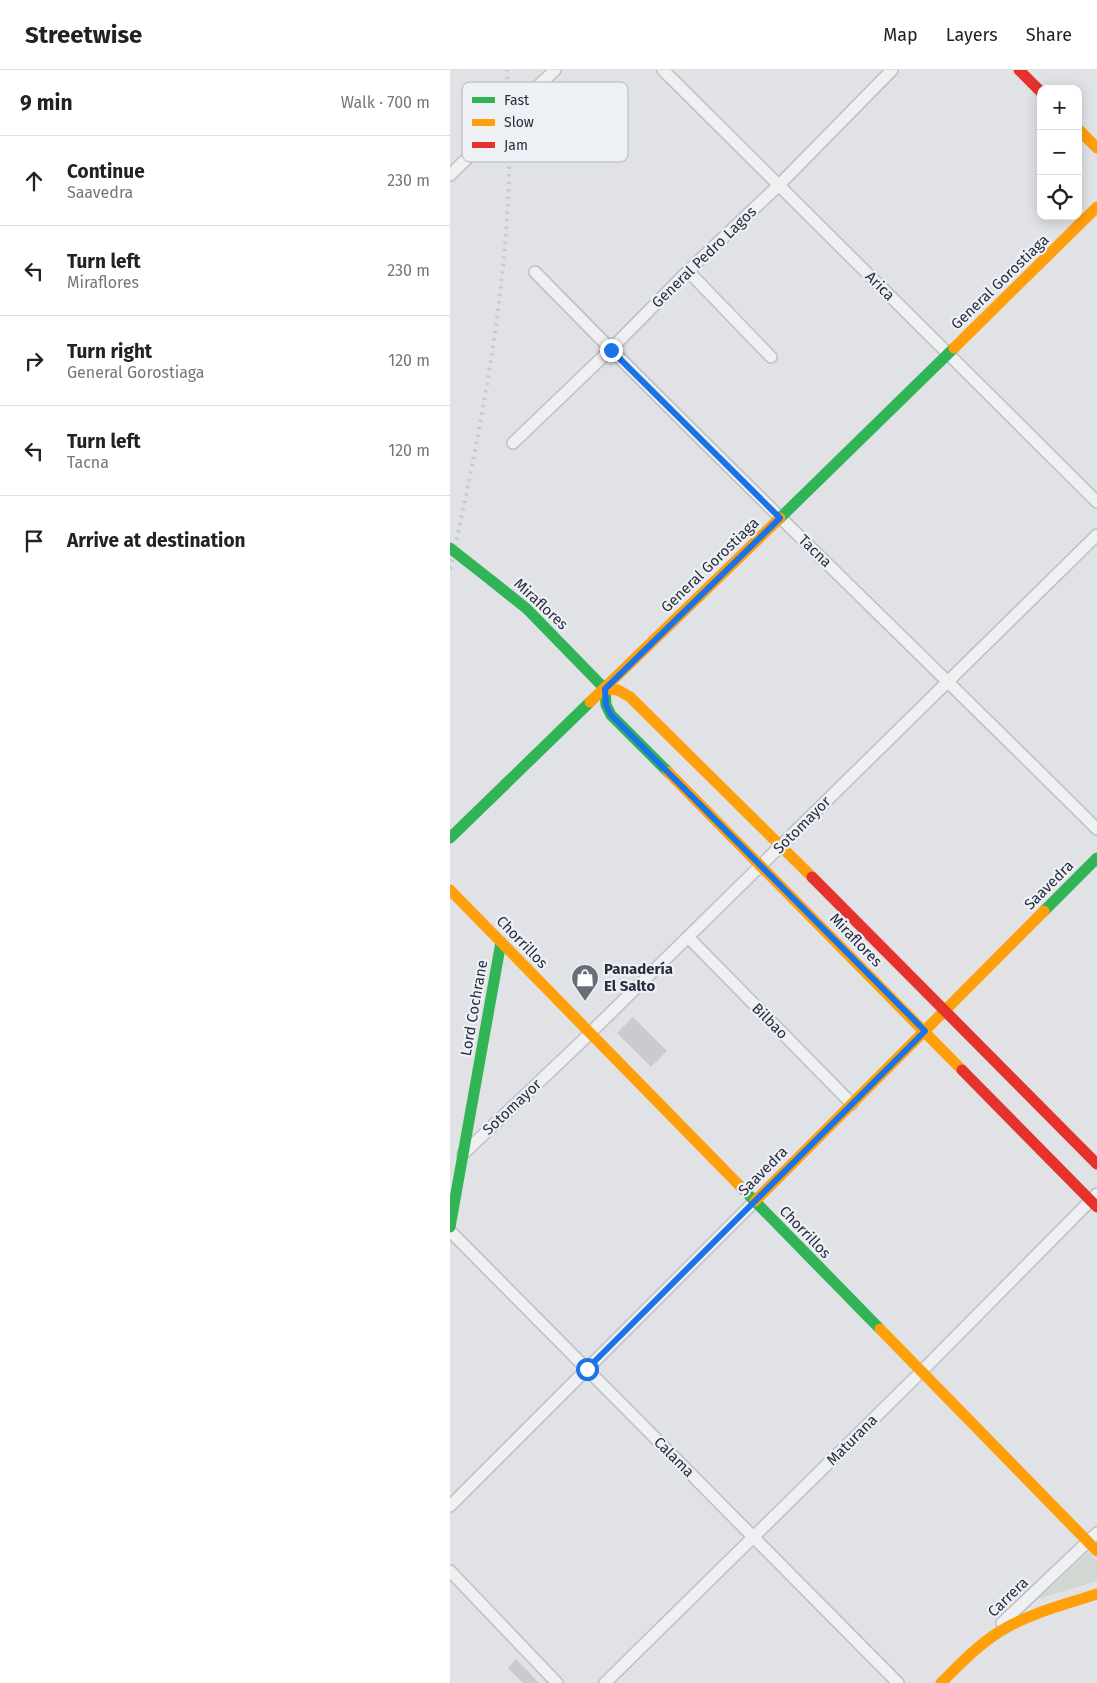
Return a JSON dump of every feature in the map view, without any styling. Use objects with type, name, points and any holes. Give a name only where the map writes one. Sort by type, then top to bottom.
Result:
[{"type":"main road","points":[[1019,70],[1037,88]]},
{"type":"main road","points":[[1079,130],[1097,148]]},
{"type":"main road","name":"General Gorostiaga","points":[[450,838],[605,689],[1097,207]]},
{"type":"main road","name":"Miraflores","points":[[450,548],[527,609],[605,689],[606,705],[611,715],[1095,1201]]},
{"type":"main road","name":"Miraflores","points":[[605,689],[614,688],[630,697],[1097,1164]]},
{"type":"main road","name":"Saavedra","points":[[754,1201],[1097,858]]},
{"type":"main road","name":"Chorrillos","points":[[450,890],[1097,1551]]},
{"type":"main road","name":"Lord Cochrane","points":[[450,1229],[501,942]]},
{"type":"main road","points":[[974,1650],[1001,1631],[1025,1618],[1097,1594]]},
{"type":"main road","name":"Carrera","points":[[941,1683],[974,1650]]},
{"type":"street","points":[[542,82],[554,70]]},
{"type":"street","name":"Arica","points":[[663,70],[1097,502]]},
{"type":"street","name":"General Pedro Lagos","points":[[514,443],[611,350],[688,271],[779,185],[892,70]]},
{"type":"street","points":[[450,175],[463,162]]},
{"type":"street","points":[[688,271],[771,358]]},
{"type":"street","name":"Tacna","points":[[535,272],[780,518],[1097,829]]},
{"type":"street","name":"Sotomayor","points":[[463,1154],[590,1033],[1097,535]]},
{"type":"street","name":"Bilbao","points":[[688,937],[852,1104]]},
{"type":"street","name":"Saavedra","points":[[450,1506],[754,1201]]},
{"type":"street","name":"Maturana","points":[[605,1683],[1095,1201]]},
{"type":"street","name":"Calama","points":[[450,1229],[898,1683]]},
{"type":"street","name":"Carrera","points":[[974,1650],[1097,1533]]},
{"type":"street","points":[[450,1571],[557,1683]]},
{"type":"shaded area","points":[[1089,1552],[1097,1561],[1097,1581],[1038,1599]]},
{"type":"building","points":[[633,1017],[667,1051],[651,1067],[617,1033]]},
{"type":"building","points":[[516,1659],[539,1683],[523,1683],[508,1668]]},
{"type":"railway","points":[[507,70],[507,82]]},
{"type":"railway","points":[[450,569],[487,384],[504,258],[509,162]]},
{"type":"traffic: fast","points":[[780,518],[954,348]]},
{"type":"traffic: fast","points":[[450,548],[492,581]]},
{"type":"traffic: fast","points":[[492,581],[527,609],[605,689],[606,705],[611,715],[668,772]]},
{"type":"traffic: fast","points":[[450,838],[590,702]]},
{"type":"traffic: fast","points":[[1044,911],[1097,858]]},
{"type":"traffic: fast","points":[[450,1227],[501,942]]},
{"type":"traffic: fast","points":[[739,1185],[880,1329]]},
{"type":"traffic: slow","points":[[1079,130],[1097,148]]},
{"type":"traffic: slow","points":[[954,348],[1097,207]]},
{"type":"traffic: slow","points":[[590,702],[780,518]]},
{"type":"traffic: slow","points":[[605,689],[618,690],[630,697],[812,877]]},
{"type":"traffic: slow","points":[[668,772],[962,1070]]},
{"type":"traffic: slow","points":[[450,890],[739,1185]]},
{"type":"traffic: slow","points":[[755,1201],[1044,911]]},
{"type":"traffic: slow","points":[[880,1329],[1097,1551]]},
{"type":"traffic: slow","points":[[941,1683],[983,1643],[1010,1625],[1047,1610],[1097,1594]]},
{"type":"traffic: jam","points":[[1019,70],[1037,88]]},
{"type":"traffic: jam","points":[[812,877],[1097,1164]]},
{"type":"traffic: jam","points":[[962,1070],[1097,1207]]},
{"type":"place","name":"Panadería El Salto","points":[[585,1002]]},
{"type":"route","points":[[587,1369],[925,1031],[608,710],[604,700],[605,689],[780,518],[611,350]]}]
